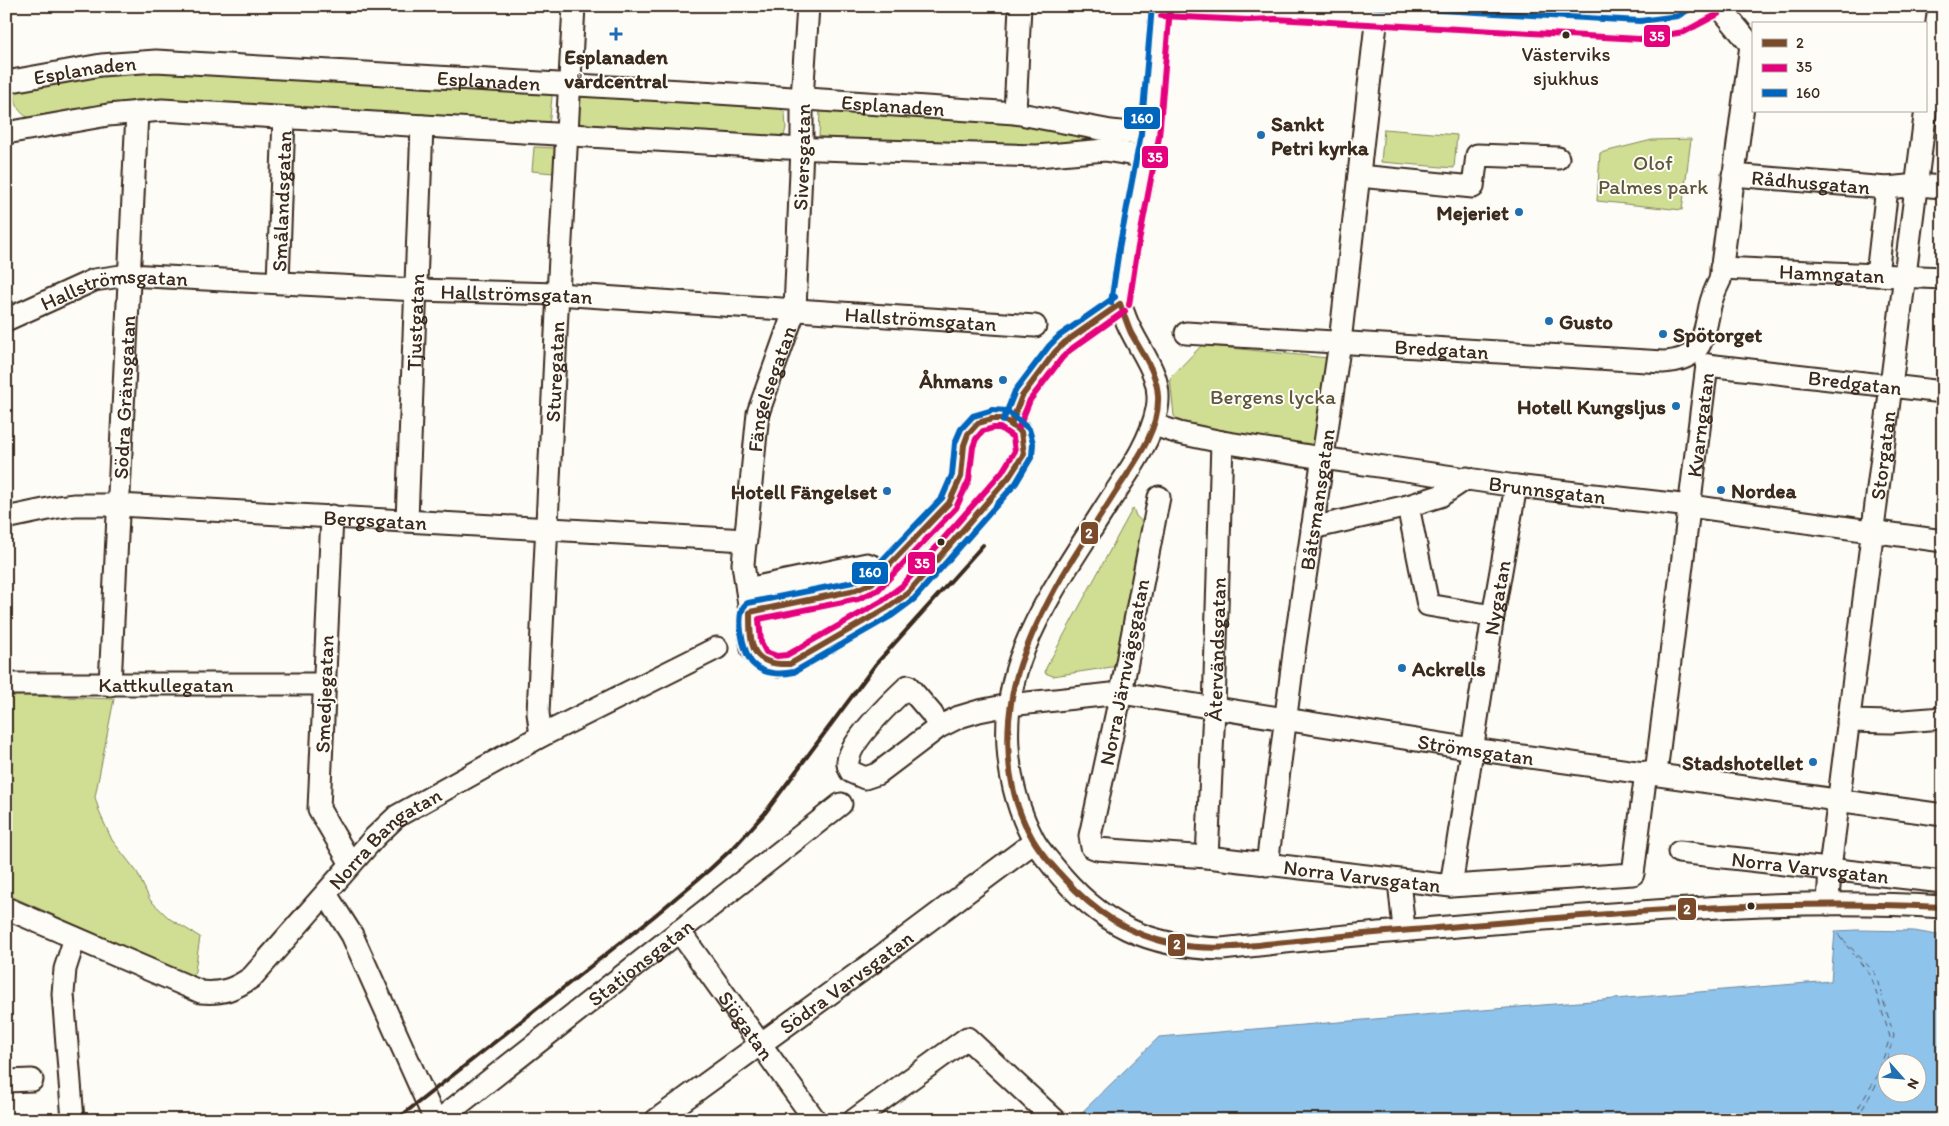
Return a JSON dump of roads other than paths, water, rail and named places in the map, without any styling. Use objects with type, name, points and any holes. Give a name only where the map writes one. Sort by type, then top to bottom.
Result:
[{"type":"street","name":"Sturegatan","points":[[541,736],[538,713],[574,6]]},
{"type":"street","name":"Siversgatan","points":[[795,309],[802,148],[802,99],[808,6]]},
{"type":"street","points":[[1014,113],[1020,6]]},
{"type":"street","points":[[1714,6],[1681,24],[1640,30],[1490,14],[1377,15],[1275,8],[1248,10],[1161,6],[1147,157],[1128,251],[1120,304],[1129,328],[1153,368],[1156,378],[1158,405],[1154,425],[1137,456],[1063,574],[1034,626],[1014,678],[1007,733],[1008,758],[1014,793],[1034,842],[1064,879],[1090,904],[1114,922],[1139,935],[1195,948],[1222,949],[1404,929],[1713,906],[1905,904],[1943,907]]},
{"type":"street","name":"Kvarngatan","points":[[1633,874],[1651,773],[1690,506],[1701,344],[1705,334],[1712,296],[1720,280],[1752,45],[1719,6]]},
{"type":"street","name":"Storgatan","points":[[1828,904],[1830,868],[1848,721],[1939,6]]},
{"type":"street","name":"Båtsmansgatan","points":[[1268,865],[1295,645],[1340,342],[1377,15]]},
{"type":"street","name":"Esplanaden","points":[[6,82],[101,65],[156,61],[1014,113],[1111,131],[1150,134]]},
{"type":"street","name":"Esplanaden","points":[[6,133],[137,112],[179,111],[802,148],[1037,156],[1105,150],[1147,157]]},
{"type":"street","name":"Södra Gränsgatan","points":[[110,685],[137,112]]},
{"type":"street","name":"Smålandsgatan","points":[[278,282],[284,118]]},
{"type":"street","name":"Tjustgatan","points":[[406,520],[417,290],[422,126]]},
{"type":"street","points":[[1359,176],[1473,187],[1477,155],[1558,158]]},
{"type":"street","name":"Rådhusgatan","points":[[1733,175],[1887,188],[1917,185],[1943,187]]},
{"type":"street","name":"Rådhusgatan","points":[[1877,275],[1887,188]]},
{"type":"street","name":"Hamngatan","points":[[1721,268],[1943,278]]},
{"type":"street","name":"Hallströmsgatan","points":[[6,320],[94,280],[128,275],[417,290],[558,294],[1035,326]]},
{"type":"street","points":[[750,612],[856,590],[872,583],[883,570],[914,542],[949,502],[961,477],[964,445],[972,428],[978,423],[992,419],[1003,419],[1011,424],[1022,396],[1055,352],[1064,343],[1120,304]]},
{"type":"street","name":"Fängelsegatan","points":[[795,309],[758,413],[746,540],[744,564],[750,612],[750,637],[752,649],[764,662],[778,666],[790,664],[887,608],[908,593],[1018,465],[1024,454],[1024,444],[1021,432],[1011,424]]},
{"type":"street","name":"Bredgatan","points":[[1186,333],[1663,362],[1701,359],[1943,392]]},
{"type":"street","name":"Brunnsgatan","points":[[1154,425],[1179,433],[1222,442],[1322,458],[1516,486],[1690,506],[1943,541]]},
{"type":"street","name":"Återvändsgatan","points":[[1207,857],[1214,709],[1222,442]]},
{"type":"street","points":[[1312,528],[1408,506],[1440,496],[1467,478]]},
{"type":"street","name":"Nygatan","points":[[1451,886],[1493,616],[1516,486]]},
{"type":"street","name":"Norra Järnvägsgatan","points":[[1092,848],[1090,836],[1121,693],[1159,497]]},
{"type":"street","name":"Bergsgatan","points":[[6,518],[75,505],[118,505],[746,540]]},
{"type":"street","points":[[1408,506],[1428,606],[1493,616]]},
{"type":"street","name":"Smedjegatan","points":[[332,516],[319,809],[351,864]]},
{"type":"street","points":[[748,589],[867,564],[883,570]]},
{"type":"street","name":"Norra Bangatan","points":[[6,908],[201,992],[216,993],[229,991],[252,977],[351,864],[396,816],[541,736],[717,648]]},
{"type":"street","name":"Kattkullegatan","points":[[6,684],[325,684]]},
{"type":"street","points":[[939,727],[932,714],[908,686],[878,716],[855,745],[847,763],[850,772],[865,778],[877,774],[939,727],[959,717],[979,711],[1010,706]]},
{"type":"street","name":"Strömsgatan","points":[[1010,706],[1121,693],[1473,749],[1943,816]]},
{"type":"street","points":[[1848,721],[1891,722],[1943,718]]},
{"type":"street","name":"Stationsgatan","points":[[439,1120],[842,804]]},
{"type":"street","name":"Södra Varvsgatan","points":[[656,1120],[1034,842]]},
{"type":"street","name":"Norra Varvsgatan","points":[[1092,848],[1097,850],[1207,857],[1400,882],[1451,886],[1633,874]]},
{"type":"street","name":"Norra Varvsgatan","points":[[1679,852],[1943,882]]},
{"type":"street","points":[[1400,882],[1404,929]]},
{"type":"street","points":[[326,894],[352,935],[434,1120]]},
{"type":"street","name":"Sjögatan","points":[[679,930],[815,1120]]},
{"type":"street","points":[[73,1120],[63,994],[65,969],[75,938]]},
{"type":"street","points":[[854,1120],[967,1038],[1054,1120]]},
{"type":"street","points":[[6,1081],[32,1080]]},
{"type":"water","points":[[1835,931],[1914,931],[1943,936],[1943,1120],[1074,1120],[1159,1037],[1831,981]]},
{"type":"railway","points":[[396,1120],[653,917],[736,845],[765,813],[876,664],[983,545]]},
{"type":"place","name":"Esplanaden vårdcentral","points":[[616,34]]},
{"type":"place","name":"Västerviks sjukhus","points":[[1566,35]]},
{"type":"place","name":"Sankt Petri kyrka","points":[[1261,135]]},
{"type":"place","name":"Mejeriet","points":[[1519,212]]},
{"type":"place","name":"Gusto","points":[[1549,321]]},
{"type":"place","name":"Spötorget","points":[[1663,334]]},
{"type":"place","name":"Åhmans","points":[[1003,380]]},
{"type":"place","name":"Hotell Kungsljus","points":[[1676,406]]},
{"type":"place","name":"Nordea","points":[[1721,490]]},
{"type":"place","name":"Hotell Fängelset","points":[[887,491]]},
{"type":"place","name":"Ackrells","points":[[1402,668]]},
{"type":"place","name":"Stadshotellet","points":[[1813,762]]},
{"type":"park label","name":"Olof Palmes park","points":[[1653,174]]},
{"type":"park label","name":"Bergens lycka","points":[[1273,396]]}]
